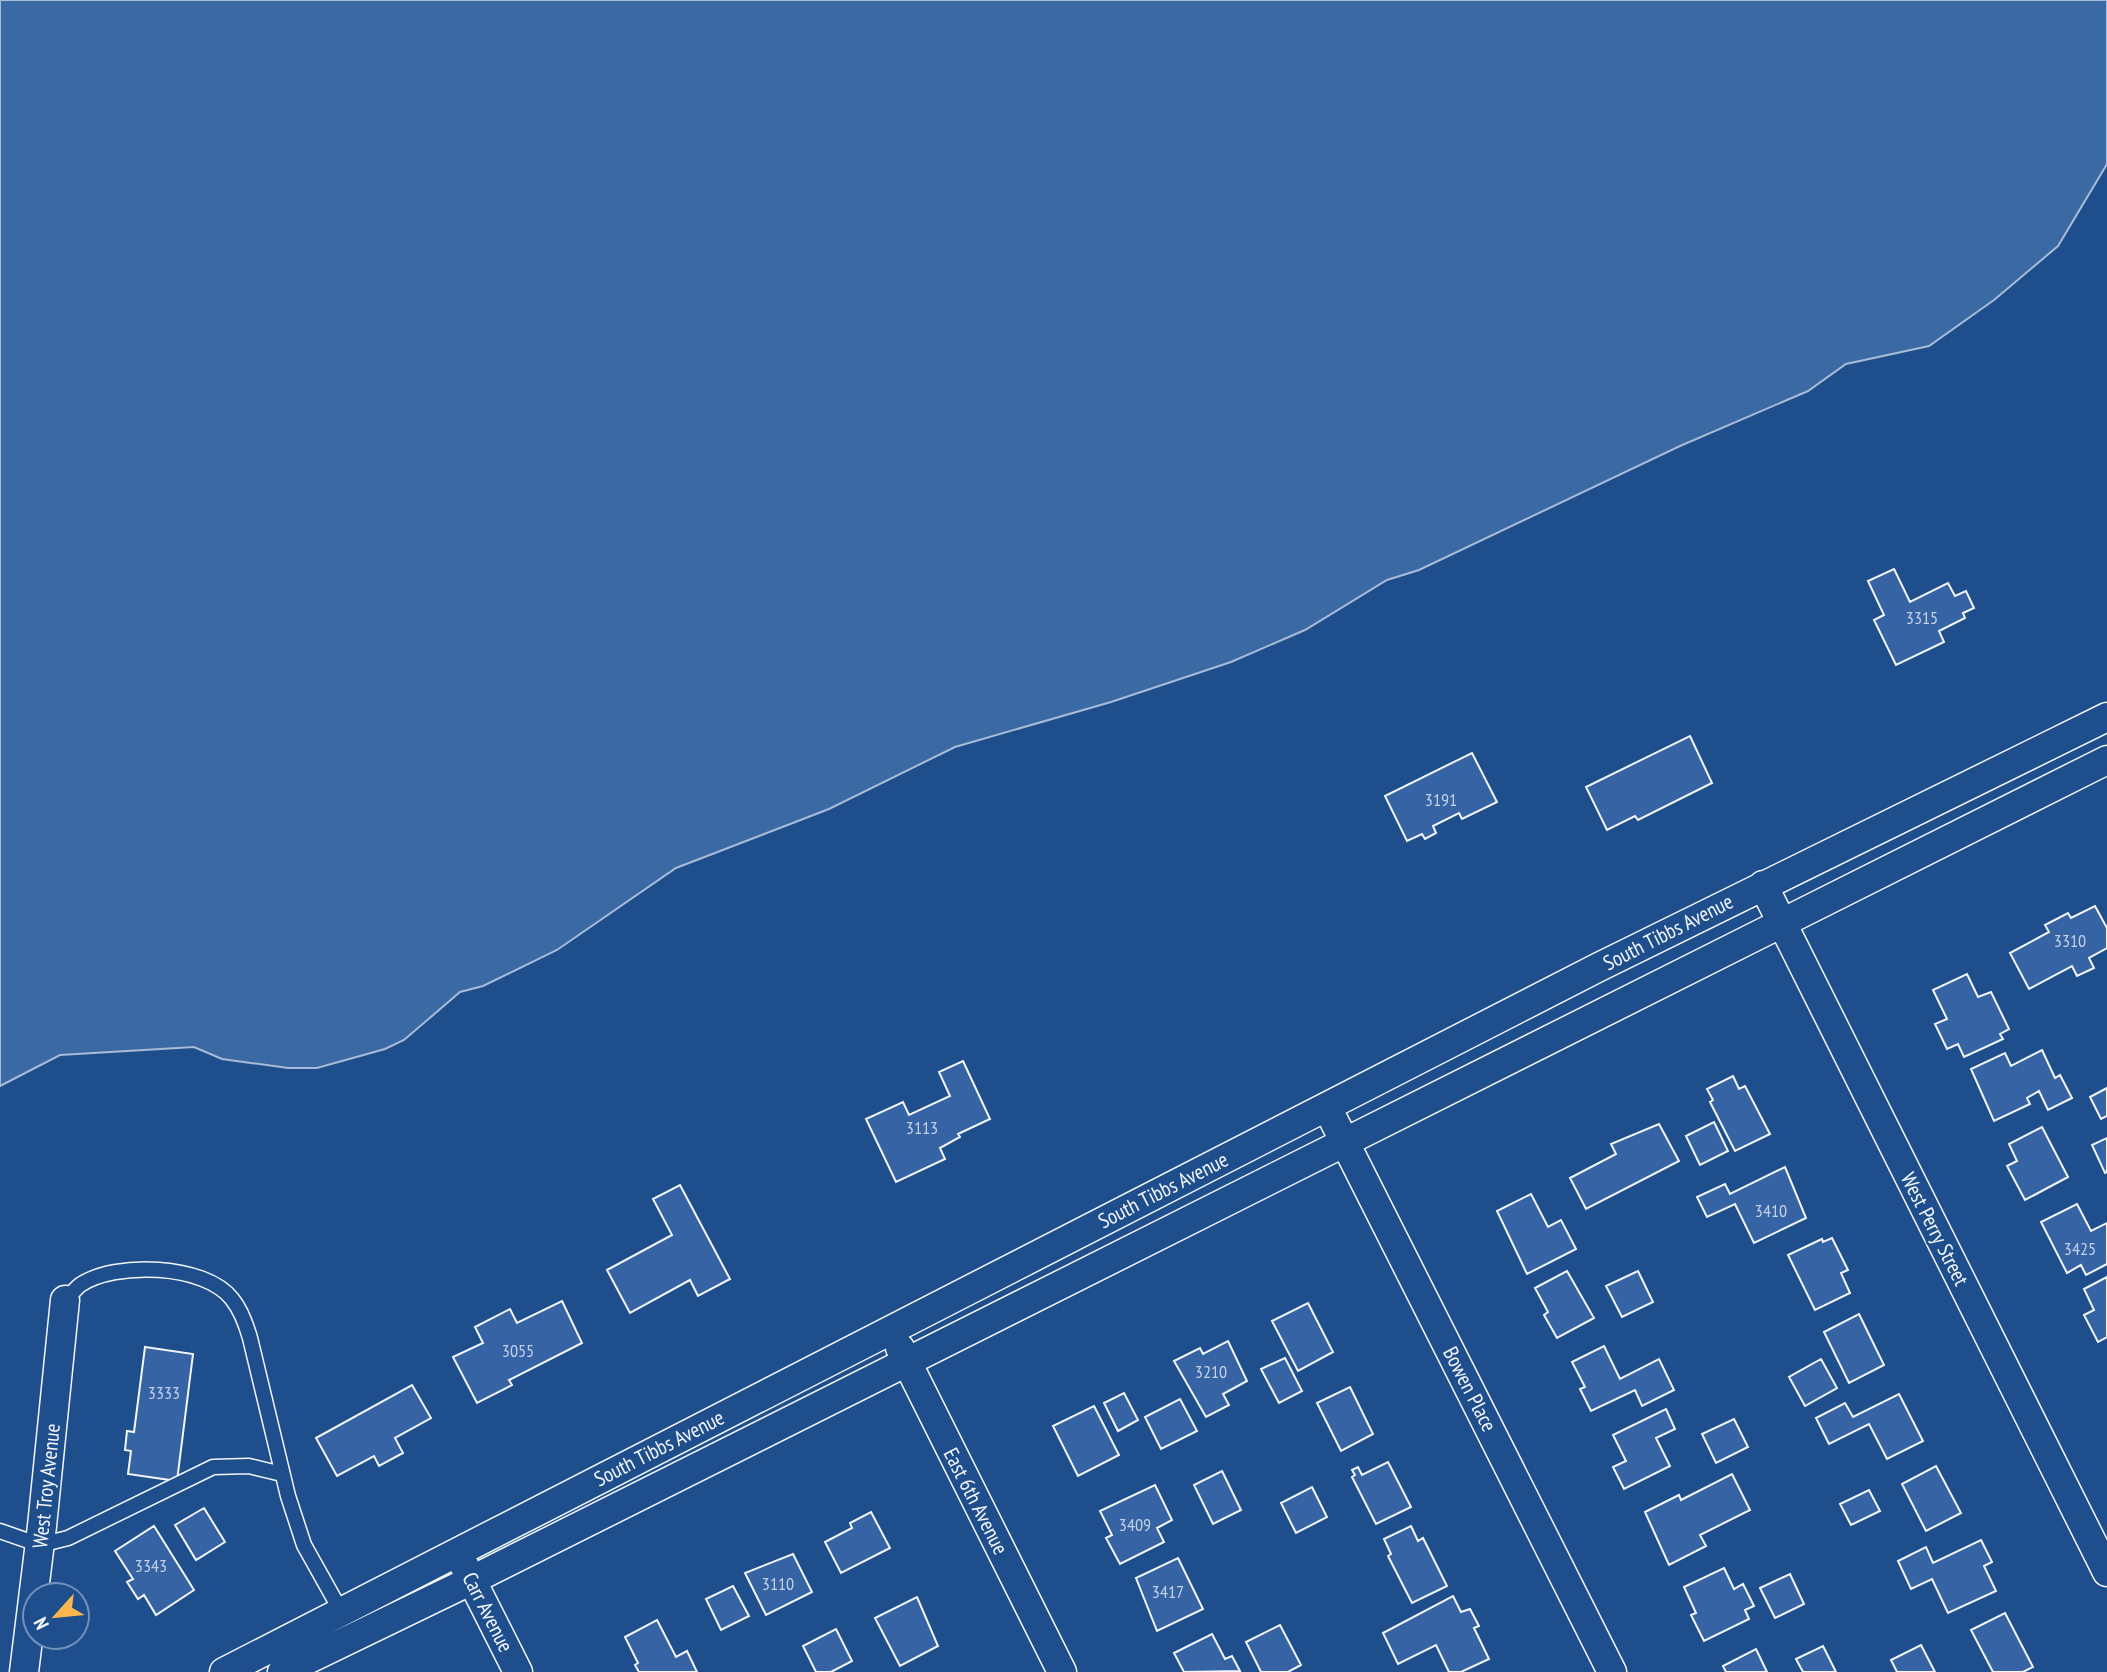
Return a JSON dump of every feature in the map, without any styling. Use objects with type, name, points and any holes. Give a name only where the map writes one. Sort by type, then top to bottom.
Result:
[{"type":"street","name":"South Tibbs Avenue","points":[[224,1672],[1763,885],[2107,717]]},
{"type":"street","name":"South Tibbs Avenue","points":[[282,1672],[472,1580],[1783,925],[2107,760]]},
{"type":"street","name":"West Perry Street","points":[[1763,885],[2107,1572]]},
{"type":"street","name":"Bowen Place","points":[[1327,1107],[1612,1672]]},
{"type":"street","name":"West Troy Avenue","points":[[24,1672],[65,1300]]},
{"type":"street","name":"East 6th Avenue","points":[[891,1330],[1062,1672]]},
{"type":"street","name":"Carr Avenue","points":[[457,1552],[518,1672]]},
{"type":"lane","points":[[65,1300],[81,1284],[151,1269],[178,1271],[204,1278],[231,1297],[243,1316],[250,1338],[282,1474],[304,1545],[342,1613]]},
{"type":"lane","points":[[0,1531],[40,1545],[68,1538],[212,1468],[249,1466],[282,1474]]},
{"type":"water","points":[[0,0],[2107,0],[2107,164],[2058,246],[1994,300],[1929,346],[1846,364],[1808,391],[1680,446],[1419,570],[1387,580],[1305,630],[1231,662],[1111,702],[955,747],[829,809],[676,868],[557,950],[483,986],[460,992],[404,1040],[385,1049],[317,1068],[288,1068],[222,1059],[194,1047],[60,1055],[0,1086]]},
{"type":"building","points":[[1894,569],[1910,602],[1948,583],[1955,596],[1966,591],[1974,608],[1963,613],[1965,618],[1939,631],[1944,642],[1896,665],[1874,620],[1884,615],[1868,581]]},
{"type":"building","points":[[1690,736],[1712,783],[1638,820],[1635,816],[1607,830],[1586,787]]},
{"type":"building","points":[[1472,753],[1497,802],[1462,819],[1459,813],[1433,826],[1436,833],[1425,839],[1422,834],[1407,841],[1385,796]]},
{"type":"building","points":[[2095,906],[2107,928],[2107,948],[2089,958],[2094,968],[2077,976],[2072,966],[2029,989],[2010,953],[2049,932],[2045,925],[2068,913],[2071,918]]},
{"type":"building","points":[[1967,974],[1978,997],[1991,992],[2009,1029],[2000,1034],[2003,1039],[1964,1057],[1958,1044],[1947,1049],[1935,1024],[1947,1019],[1933,990]]},
{"type":"building","points":[[2042,1050],[2055,1078],[2060,1075],[2072,1098],[2048,1110],[2039,1091],[2027,1098],[2030,1104],[1994,1121],[1971,1069],[2005,1053],[2011,1066]]},
{"type":"building","points":[[963,1061],[990,1119],[958,1134],[960,1137],[940,1148],[945,1159],[896,1182],[866,1119],[903,1102],[909,1115],[950,1096],[939,1072]]},
{"type":"building","points":[[1733,1076],[1739,1089],[1745,1086],[1770,1134],[1735,1151],[1710,1102],[1713,1100],[1707,1089]]},
{"type":"building","points":[[2107,1088],[2107,1116],[2101,1119],[2090,1097]]},
{"type":"building","points":[[1714,1122],[1728,1151],[1700,1165],[1686,1136]]},
{"type":"building","points":[[1659,1124],[1679,1161],[1586,1209],[1570,1178],[1616,1154],[1611,1144]]},
{"type":"building","points":[[2042,1127],[2068,1177],[2025,1200],[2007,1166],[2017,1161],[2009,1144]]},
{"type":"building","points":[[2107,1138],[2107,1172],[2105,1173],[2092,1145]]},
{"type":"building","points":[[1785,1167],[1806,1218],[1754,1243],[1735,1204],[1707,1217],[1697,1197],[1725,1184],[1730,1194]]},
{"type":"building","points":[[680,1185],[730,1279],[698,1296],[690,1280],[630,1313],[607,1270],[672,1235],[653,1199]]},
{"type":"building","points":[[1531,1194],[1548,1227],[1561,1220],[1576,1249],[1527,1274],[1497,1211]]},
{"type":"building","points":[[2077,1204],[2091,1231],[2107,1223],[2107,1264],[2086,1275],[2081,1265],[2067,1273],[2041,1222]]},
{"type":"building","points":[[1832,1238],[1848,1270],[1841,1273],[1850,1293],[1815,1310],[1788,1255],[1822,1239],[1823,1242]]},
{"type":"building","points":[[1567,1271],[1594,1318],[1557,1338],[1544,1315],[1548,1312],[1535,1288]]},
{"type":"building","points":[[1638,1271],[1653,1302],[1622,1317],[1606,1286]]},
{"type":"building","points":[[2107,1277],[2107,1337],[2098,1342],[2084,1315],[2094,1310],[2084,1289]]},
{"type":"building","points":[[562,1301],[582,1343],[509,1380],[512,1385],[477,1403],[453,1357],[483,1343],[475,1327],[510,1309],[517,1323]]},
{"type":"building","points":[[1308,1303],[1333,1352],[1298,1371],[1272,1321]]},
{"type":"building","points":[[1859,1314],[1884,1365],[1849,1383],[1824,1332]]},
{"type":"building","points":[[1228,1341],[1247,1381],[1223,1394],[1229,1405],[1206,1417],[1174,1361],[1200,1348],[1203,1354]]},
{"type":"building","points":[[1604,1346],[1620,1379],[1659,1359],[1674,1390],[1642,1406],[1635,1390],[1591,1411],[1580,1389],[1585,1387],[1572,1362]]},
{"type":"building","points":[[145,1347],[193,1354],[177,1481],[128,1474],[131,1451],[125,1450],[127,1431],[134,1432]]},
{"type":"building","points":[[1285,1358],[1302,1391],[1279,1403],[1261,1369]]},
{"type":"building","points":[[1821,1359],[1837,1388],[1805,1406],[1789,1377]]},
{"type":"building","points":[[412,1385],[431,1418],[395,1438],[403,1453],[379,1466],[374,1456],[337,1476],[316,1438]]},
{"type":"building","points":[[1350,1387],[1373,1434],[1341,1451],[1317,1403]]},
{"type":"building","points":[[1124,1393],[1138,1420],[1118,1431],[1104,1403]]},
{"type":"building","points":[[1899,1394],[1923,1441],[1887,1459],[1869,1424],[1829,1444],[1816,1418],[1845,1403],[1853,1417]]},
{"type":"building","points":[[1180,1399],[1197,1431],[1161,1449],[1145,1417]]},
{"type":"building","points":[[1094,1406],[1119,1455],[1078,1476],[1053,1426]]},
{"type":"building","points":[[1666,1409],[1675,1429],[1656,1438],[1670,1466],[1624,1489],[1613,1467],[1626,1461],[1613,1435]]},
{"type":"building","points":[[1734,1419],[1748,1447],[1716,1463],[1702,1434]]},
{"type":"building","points":[[1388,1462],[1411,1507],[1376,1524],[1352,1477],[1355,1475],[1352,1470],[1358,1467],[1362,1475]]},
{"type":"building","points":[[1936,1466],[1961,1513],[1926,1531],[1902,1484]]},
{"type":"building","points":[[1222,1471],[1241,1510],[1213,1524],[1194,1485]]},
{"type":"building","points":[[1732,1474],[1750,1510],[1700,1535],[1706,1546],[1669,1565],[1645,1512],[1679,1495],[1681,1500]]},
{"type":"building","points":[[1155,1485],[1172,1520],[1157,1528],[1164,1542],[1120,1564],[1106,1538],[1112,1535],[1100,1511]]},
{"type":"building","points":[[1312,1487],[1327,1517],[1296,1533],[1281,1503]]},
{"type":"building","points":[[1869,1490],[1880,1511],[1851,1525],[1840,1504]]},
{"type":"building","points":[[204,1508],[225,1542],[196,1560],[175,1525]]},
{"type":"building","points":[[871,1512],[890,1548],[841,1573],[825,1542],[852,1528],[850,1523]]},
{"type":"building","points":[[154,1526],[194,1590],[156,1615],[144,1595],[138,1599],[127,1582],[133,1579],[115,1551]]},
{"type":"building","points":[[1411,1526],[1418,1541],[1423,1538],[1447,1586],[1412,1603],[1388,1556],[1391,1554],[1384,1539]]},
{"type":"building","points":[[1981,1540],[1992,1562],[1984,1566],[1996,1591],[1948,1613],[1932,1579],[1911,1589],[1898,1561],[1926,1547],[1933,1563]]},
{"type":"building","points":[[793,1554],[812,1592],[766,1615],[745,1573]]},
{"type":"building","points":[[1178,1558],[1203,1609],[1157,1631],[1136,1578]]},
{"type":"building","points":[[1724,1568],[1734,1589],[1743,1584],[1754,1606],[1745,1610],[1749,1619],[1704,1641],[1691,1615],[1696,1613],[1684,1587]]},
{"type":"building","points":[[1790,1574],[1804,1604],[1775,1618],[1760,1588]]},
{"type":"building","points":[[733,1586],[749,1616],[721,1630],[706,1599]]},
{"type":"building","points":[[1453,1596],[1461,1612],[1470,1609],[1479,1626],[1474,1628],[1489,1659],[1461,1672],[1449,1672],[1436,1645],[1398,1664],[1383,1633]]},
{"type":"building","points":[[917,1597],[938,1646],[900,1666],[875,1618]]},
{"type":"building","points":[[2005,1613],[2033,1667],[2023,1672],[1993,1672],[1971,1630]]},
{"type":"building","points":[[657,1620],[676,1657],[687,1651],[697,1672],[639,1672],[635,1665],[638,1663],[625,1637]]},
{"type":"building","points":[[1280,1625],[1301,1665],[1288,1672],[1261,1672],[1246,1642]]},
{"type":"building","points":[[836,1629],[852,1661],[831,1672],[816,1672],[803,1646]]},
{"type":"building","points":[[1212,1634],[1225,1659],[1232,1656],[1240,1671],[1184,1672],[1174,1653]]},
{"type":"building","points":[[1921,1645],[1935,1672],[1897,1672],[1891,1660]]},
{"type":"building","points":[[1823,1646],[1836,1672],[1803,1672],[1796,1659]]},
{"type":"building","points":[[1756,1649],[1767,1672],[1726,1672],[1723,1666]]}]
